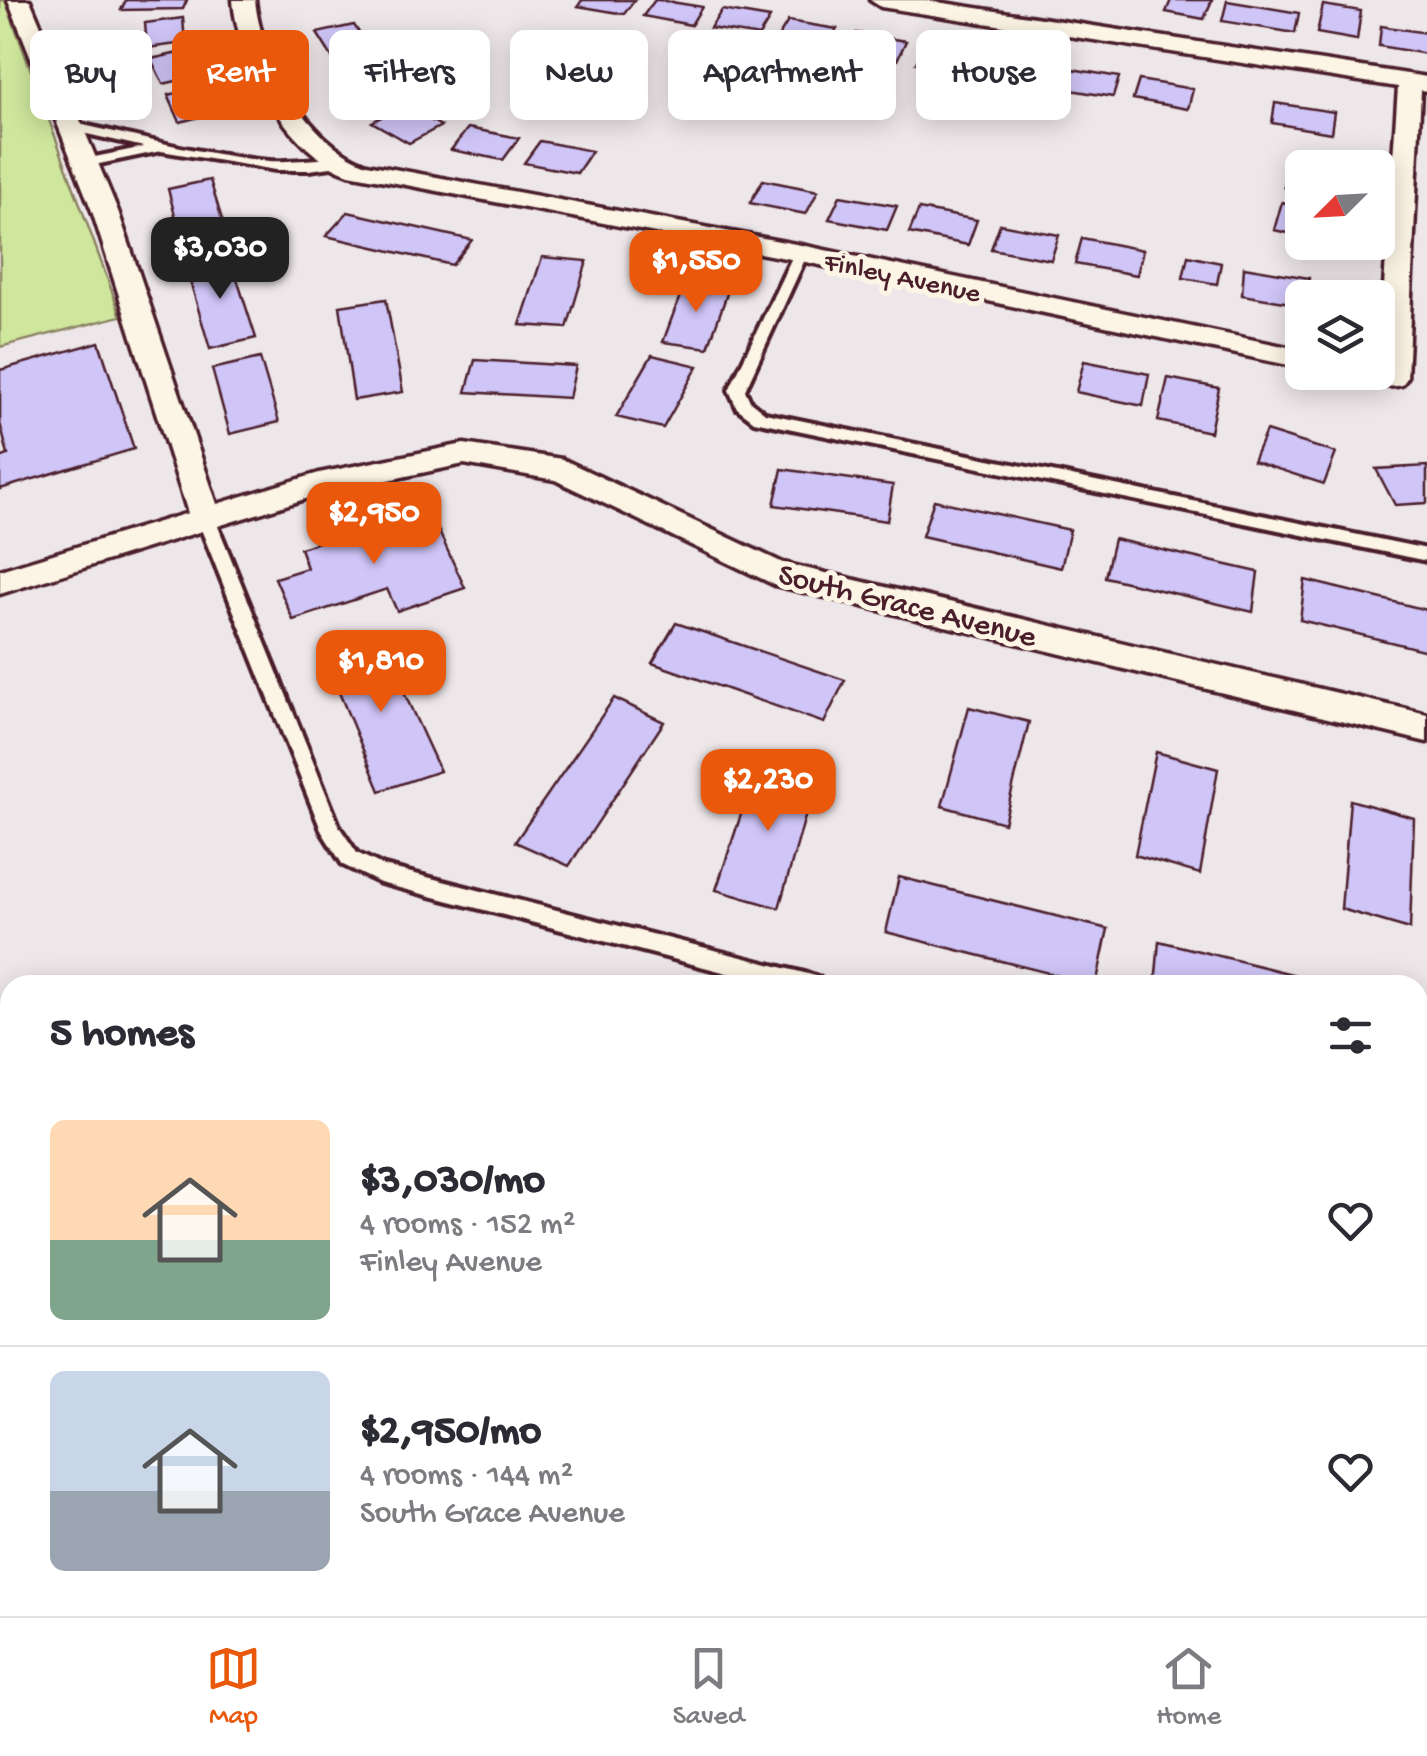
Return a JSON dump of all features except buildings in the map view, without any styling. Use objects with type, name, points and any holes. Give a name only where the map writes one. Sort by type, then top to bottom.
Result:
[{"type":"street","points":[[19,0],[85,163],[206,519]]},
{"type":"street","name":"Finley Avenue","points":[[244,0],[246,26],[301,125],[339,162],[381,176],[801,254],[1285,355]]},
{"type":"street","points":[[881,0],[1095,26],[1418,83],[1391,280]]},
{"type":"street","name":"South Grace Avenue","points":[[0,582],[319,484],[464,454],[562,470],[775,573],[1427,728]]},
{"type":"lane","points":[[70,126],[289,168],[339,162]]},
{"type":"lane","points":[[85,163],[168,146]]},
{"type":"lane","points":[[801,254],[737,390],[743,404],[760,417],[1427,555]]},
{"type":"lane","points":[[206,519],[332,832],[350,859],[380,874],[773,975]]},
{"type":"green space","points":[[0,0],[5,0],[30,68],[30,120],[49,120],[121,316],[0,347]]}]
